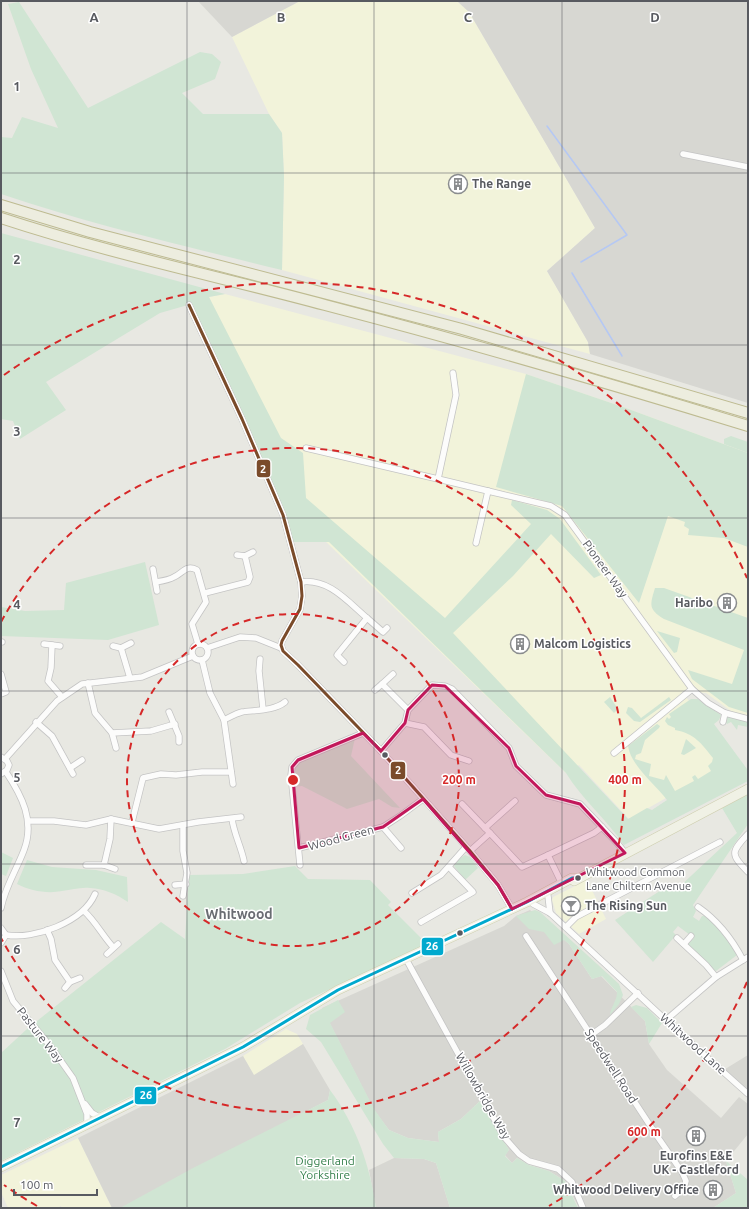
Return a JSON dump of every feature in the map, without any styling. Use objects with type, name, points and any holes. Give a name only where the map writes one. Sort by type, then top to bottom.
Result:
[{"type":"highway","points":[[1,205],[90,232],[462,329],[748,412]]},
{"type":"highway","points":[[1,218],[104,250],[354,312],[574,373],[748,426]]},
{"type":"highway","points":[[675,403],[748,431]]},
{"type":"main road","points":[[1,1167],[243,1047],[338,990],[513,909],[540,901],[578,878],[748,789]]},
{"type":"main road","points":[[540,901],[562,884],[572,878],[578,878]]},
{"type":"street","points":[[683,154],[748,167]]},
{"type":"street","points":[[188,305],[242,419],[283,515],[301,582],[302,596],[300,608],[282,641],[281,648]]},
{"type":"street","points":[[438,479],[456,396],[453,373]]},
{"type":"street","name":"Pioneer Way","points":[[306,448],[551,506],[565,515],[692,689],[708,703],[725,713],[748,719]]},
{"type":"street","points":[[476,543],[488,490]]},
{"type":"street","points":[[237,555],[245,556],[253,552]]},
{"type":"street","points":[[205,593],[248,582],[250,577],[245,556]]},
{"type":"street","points":[[156,582],[175,577],[186,569],[194,568],[199,574],[205,593],[206,604],[193,620],[192,624],[198,644]]},
{"type":"street","points":[[153,570],[157,590]]},
{"type":"street","points":[[301,582],[312,581],[333,588],[383,632],[387,628]]},
{"type":"street","points":[[344,662],[337,655],[367,618]]},
{"type":"street","points":[[207,648],[240,637],[256,638],[281,648],[381,751],[468,849],[498,885],[513,909]]},
{"type":"street","points":[[113,646],[121,648],[130,643]]},
{"type":"street","points":[[44,644],[60,646]]},
{"type":"street","points":[[198,644],[207,648]]},
{"type":"street","points":[[198,644],[192,650],[193,656],[197,660],[202,660],[208,656],[207,648]]},
{"type":"street","points":[[52,645],[51,668],[48,681],[62,697]]},
{"type":"street","points":[[121,648],[130,678]]},
{"type":"street","points":[[1,908],[10,880],[25,849],[28,822],[25,805],[3,773],[9,766],[3,758],[36,722],[62,697],[82,684],[142,677],[193,656]]},
{"type":"street","points":[[260,659],[259,671],[263,709]]},
{"type":"street","points":[[202,660],[210,693],[224,720],[232,763],[231,772],[233,784]]},
{"type":"street","points":[[1,674],[5,695]]},
{"type":"street","points":[[376,690],[393,674]]},
{"type":"street","points":[[88,683],[95,713],[112,733],[116,748]]},
{"type":"street","points":[[382,684],[408,710]]},
{"type":"street","points":[[381,751],[405,723],[408,710],[432,685],[452,689],[509,748],[516,766],[546,795],[580,804],[625,853]]},
{"type":"street","points":[[614,753],[692,689]]},
{"type":"street","points":[[224,720],[242,712],[249,713],[280,706],[285,702]]},
{"type":"street","points":[[169,712],[179,736],[179,742]]},
{"type":"street","points":[[723,722],[725,713]]},
{"type":"street","points":[[36,722],[52,736],[72,771],[82,760]]},
{"type":"street","points":[[405,723],[424,727],[451,755],[469,761]]},
{"type":"street","points":[[112,733],[151,731],[174,724]]},
{"type":"street","name":"Wood Green","points":[[300,865],[292,783],[292,767],[298,760],[363,733]]},
{"type":"street","points":[[132,822],[143,778],[161,774],[176,775],[202,772],[231,772]]},
{"type":"street","name":"Wood Green","points":[[299,848],[383,826],[400,816],[423,799]]},
{"type":"street","points":[[412,893],[441,875],[454,859],[468,849],[516,801]]},
{"type":"street","points":[[462,804],[522,867],[602,827]]},
{"type":"street","points":[[28,822],[54,821],[86,825],[111,819],[132,822],[155,830],[241,818]]},
{"type":"street","points":[[104,865],[110,839],[111,819]]},
{"type":"street","points":[[232,819],[234,834],[241,845],[244,861]]},
{"type":"street","points":[[183,825],[183,851],[187,873],[183,896]]},
{"type":"street","name":"Wood Green","points":[[383,826],[401,848]]},
{"type":"street","points":[[748,834],[736,847],[734,854],[737,861],[748,872]]},
{"type":"street","points":[[566,927],[576,917],[719,844]]},
{"type":"street","points":[[548,855],[562,884]]},
{"type":"street","points":[[86,865],[104,865],[115,869]]},
{"type":"street","points":[[421,922],[473,892],[449,867]]},
{"type":"street","points":[[176,885],[186,884]]},
{"type":"street","points":[[6,936],[23,937],[47,930],[71,920],[84,911],[96,894]]},
{"type":"street","points":[[540,901],[550,912]]},
{"type":"street","name":"Whitwood Lane","points":[[540,901],[666,1020],[748,1094]]},
{"type":"street","points":[[666,1020],[716,977],[745,958],[714,920],[698,907]]},
{"type":"street","points":[[84,911],[94,921],[102,936],[113,947]]},
{"type":"street","points":[[1,928],[6,936]]},
{"type":"street","points":[[47,930],[51,939],[55,960],[70,982]]},
{"type":"street","points":[[1,943],[6,936]]},
{"type":"street","name":"Speedwell Road","points":[[526,936],[682,1172],[686,1181],[684,1188],[675,1196]]},
{"type":"street","points":[[684,944],[691,936]]},
{"type":"street","points":[[677,938],[716,977]]},
{"type":"street","points":[[106,954],[118,944]]},
{"type":"street","name":"Willowbridge Way","points":[[406,959],[504,1138],[519,1154],[529,1161],[558,1169],[572,1182],[583,1208]]},
{"type":"street","name":"Pasture Way","points":[[1,971],[13,1000],[51,1047],[73,1078],[87,1114],[87,1125]]},
{"type":"street","points":[[65,988],[70,982],[80,978]]},
{"type":"street","points":[[591,1035],[605,1025],[638,993]]},
{"type":"street","name":"Pasture Way","points":[[80,1097],[92,1113],[101,1118]]},
{"type":"highlighted area","points":[[432,685],[445,686],[509,748],[516,766],[546,795],[580,804],[625,853],[512,909],[498,885],[423,799],[383,827],[299,848],[292,767],[298,760],[363,733],[381,751],[405,723],[408,710]]},
{"type":"shaded area","points":[[198,1],[300,1],[232,37]]},
{"type":"shaded area","points":[[300,1],[457,1],[469,12],[595,228],[547,271],[588,342],[590,354],[282,270],[284,176],[282,133],[269,114],[232,37]]},
{"type":"shaded area","points":[[457,1],[748,1],[748,403],[590,354],[588,342],[547,271],[595,228],[469,12]]},
{"type":"shaded area","points":[[225,294],[526,374],[623,407],[748,453],[748,720],[742,719],[706,693],[682,691],[731,761],[629,819],[579,765],[566,773],[297,514],[209,297]]},
{"type":"shaded area","points":[[587,880],[606,919],[579,934],[556,913],[552,900],[553,897]]},
{"type":"shaded area","points":[[530,910],[569,944],[592,979],[601,976],[645,1021],[649,1044],[667,1070],[721,1118],[739,1097],[748,1104],[748,1134],[726,1161],[736,1193],[713,1208],[579,1208],[565,1181],[549,1171],[529,1165],[517,1158],[512,1163],[505,1155],[509,1150],[480,1101],[461,1119],[438,1132],[439,1142],[408,1138],[389,1130],[374,1110],[322,1008],[504,926],[516,916]]},
{"type":"shaded area","points":[[286,1029],[297,1034],[303,1044],[254,1076],[243,1056]]},
{"type":"shaded area","points":[[303,1044],[330,1090],[328,1100],[121,1208],[112,1208],[78,1138],[243,1056],[254,1075]]},
{"type":"shaded area","points":[[748,1055],[748,1094],[722,1071]]},
{"type":"shaded area","points":[[78,1138],[112,1208],[62,1208],[61,1206],[57,1208],[8,1208],[1,1192],[1,1175]]},
{"type":"shaded area","points":[[394,1158],[424,1159],[436,1163],[450,1208],[376,1208],[369,1170]]},
{"type":"green space","points":[[19,2],[88,108],[200,52],[212,54],[221,62],[215,79],[182,93],[203,114],[269,114],[282,133],[284,176],[282,270],[106,226],[1,194],[1,137],[12,138],[22,117],[58,128],[31,69],[8,4]]},
{"type":"green space","points":[[1,233],[225,294],[209,297],[281,438],[303,453],[306,498],[445,618],[531,524],[511,505],[512,500],[547,510],[560,519],[601,575],[594,578],[551,534],[513,576],[453,633],[628,819],[647,808],[652,810],[667,800],[638,768],[628,746],[657,724],[660,726],[659,728],[645,740],[641,753],[636,755],[635,759],[651,764],[649,776],[664,780],[666,775],[675,791],[694,781],[692,777],[695,775],[698,779],[711,771],[708,766],[712,762],[713,758],[701,744],[692,736],[682,731],[675,730],[675,728],[668,725],[665,721],[667,717],[669,719],[671,717],[669,714],[691,699],[698,699],[721,715],[719,720],[714,724],[748,769],[748,781],[624,845],[566,773],[329,542],[293,542],[188,305],[160,313],[46,382],[66,410],[20,439],[13,421],[1,419]]},
{"type":"green space","points":[[526,374],[623,407],[748,453],[748,547],[724,538],[688,535],[689,529],[684,526],[685,522],[668,516],[639,603],[562,506],[496,487]]},
{"type":"green space","points":[[731,436],[748,442],[748,453],[724,444],[724,439]]},
{"type":"green space","points":[[145,562],[159,625],[108,640],[1,636],[1,607],[25,611],[64,610],[66,583]]},
{"type":"green space","points":[[655,588],[664,588],[748,618],[748,713],[729,707],[692,679],[688,670],[732,684],[744,650],[664,619],[655,612],[651,603]]},
{"type":"green space","points":[[657,631],[680,638],[677,652],[674,653]]},
{"type":"green space","points":[[610,697],[618,709],[614,713],[604,702]]},
{"type":"green space","points":[[669,697],[671,700],[640,722],[634,721],[626,713],[628,707],[632,708],[641,718]]},
{"type":"green space","points":[[727,715],[748,722],[748,727],[738,725],[737,730],[731,722],[726,723]]},
{"type":"green space","points":[[355,738],[351,756],[400,808],[392,807],[379,799],[347,809],[302,786],[292,787],[295,763]]},
{"type":"green space","points":[[686,739],[696,748],[684,755],[681,754]]},
{"type":"green space","points":[[748,794],[748,824],[693,905],[696,911],[693,917],[699,921],[702,916],[708,916],[725,933],[737,955],[716,971],[689,947],[689,943],[694,938],[678,926],[673,932],[676,935],[653,962],[615,920],[669,885],[677,889],[737,833],[722,808]]},
{"type":"green space","points":[[1,852],[13,858],[6,876],[1,874]]},
{"type":"green space","points":[[465,855],[470,857],[478,868],[465,880],[454,866],[458,860]]},
{"type":"green space","points":[[27,860],[52,867],[96,870],[127,877],[128,902],[110,892],[101,889],[83,888],[51,892],[39,891],[17,884]]},
{"type":"green space","points":[[295,866],[308,879],[370,880],[391,902],[388,905],[427,944],[300,1003],[225,1049],[1,1161],[1,1053],[27,1029],[161,922],[185,939],[189,875],[243,874]]},
{"type":"green space","points":[[535,910],[540,912],[619,984],[623,995],[619,1004],[610,1015],[617,992],[602,976],[592,979],[569,944],[564,940],[554,945],[544,932],[529,929],[516,916]]},
{"type":"green space","points":[[338,1000],[345,1012],[330,1023],[374,1109],[389,1130],[408,1138],[439,1142],[438,1132],[461,1119],[480,1101],[509,1150],[505,1156],[512,1163],[517,1158],[529,1165],[549,1171],[565,1181],[578,1208],[450,1208],[436,1163],[424,1159],[394,1158],[383,1144],[321,1042],[306,1029],[310,1015]]},
{"type":"green space","points":[[636,1005],[647,1008],[662,1023],[649,1044],[645,1021],[631,1007]]},
{"type":"green space","name":"Diggerland Yorkshire","points":[[330,1090],[347,1117],[366,1161],[376,1208],[120,1208],[193,1168],[328,1100]]},
{"type":"green space","points":[[726,1161],[748,1180],[748,1208],[713,1208],[736,1193]]},
{"type":"waterway","points":[[547,126],[627,235],[581,262]]},
{"type":"waterway","points":[[572,273],[622,356]]},
{"type":"transit line","name":"2","points":[[189,305],[242,419],[283,515],[301,582],[302,596],[300,609],[282,641],[281,645],[283,651],[381,751],[470,851],[498,885],[512,909]]},
{"type":"transit line","name":"26","points":[[1,1167],[243,1047],[338,990],[527,902],[572,878],[578,878]]},
{"type":"place","name":"The Range","points":[[458,184]]},
{"type":"place","name":"Haribo","points":[[727,603]]},
{"type":"place","name":"Malcom Logistics","points":[[520,644]]},
{"type":"place","name":"Whitwood Common Lane Chiltern Avenue","points":[[578,878]]},
{"type":"place","name":"The Rising Sun","points":[[571,906]]},
{"type":"place","name":"Eurofins E&E UK - Castleford","points":[[696,1136]]},
{"type":"place","name":"Whitwood Delivery Office","points":[[713,1190]]},
{"type":"district","name":"Whitwood","points":[[239,914]]}]
